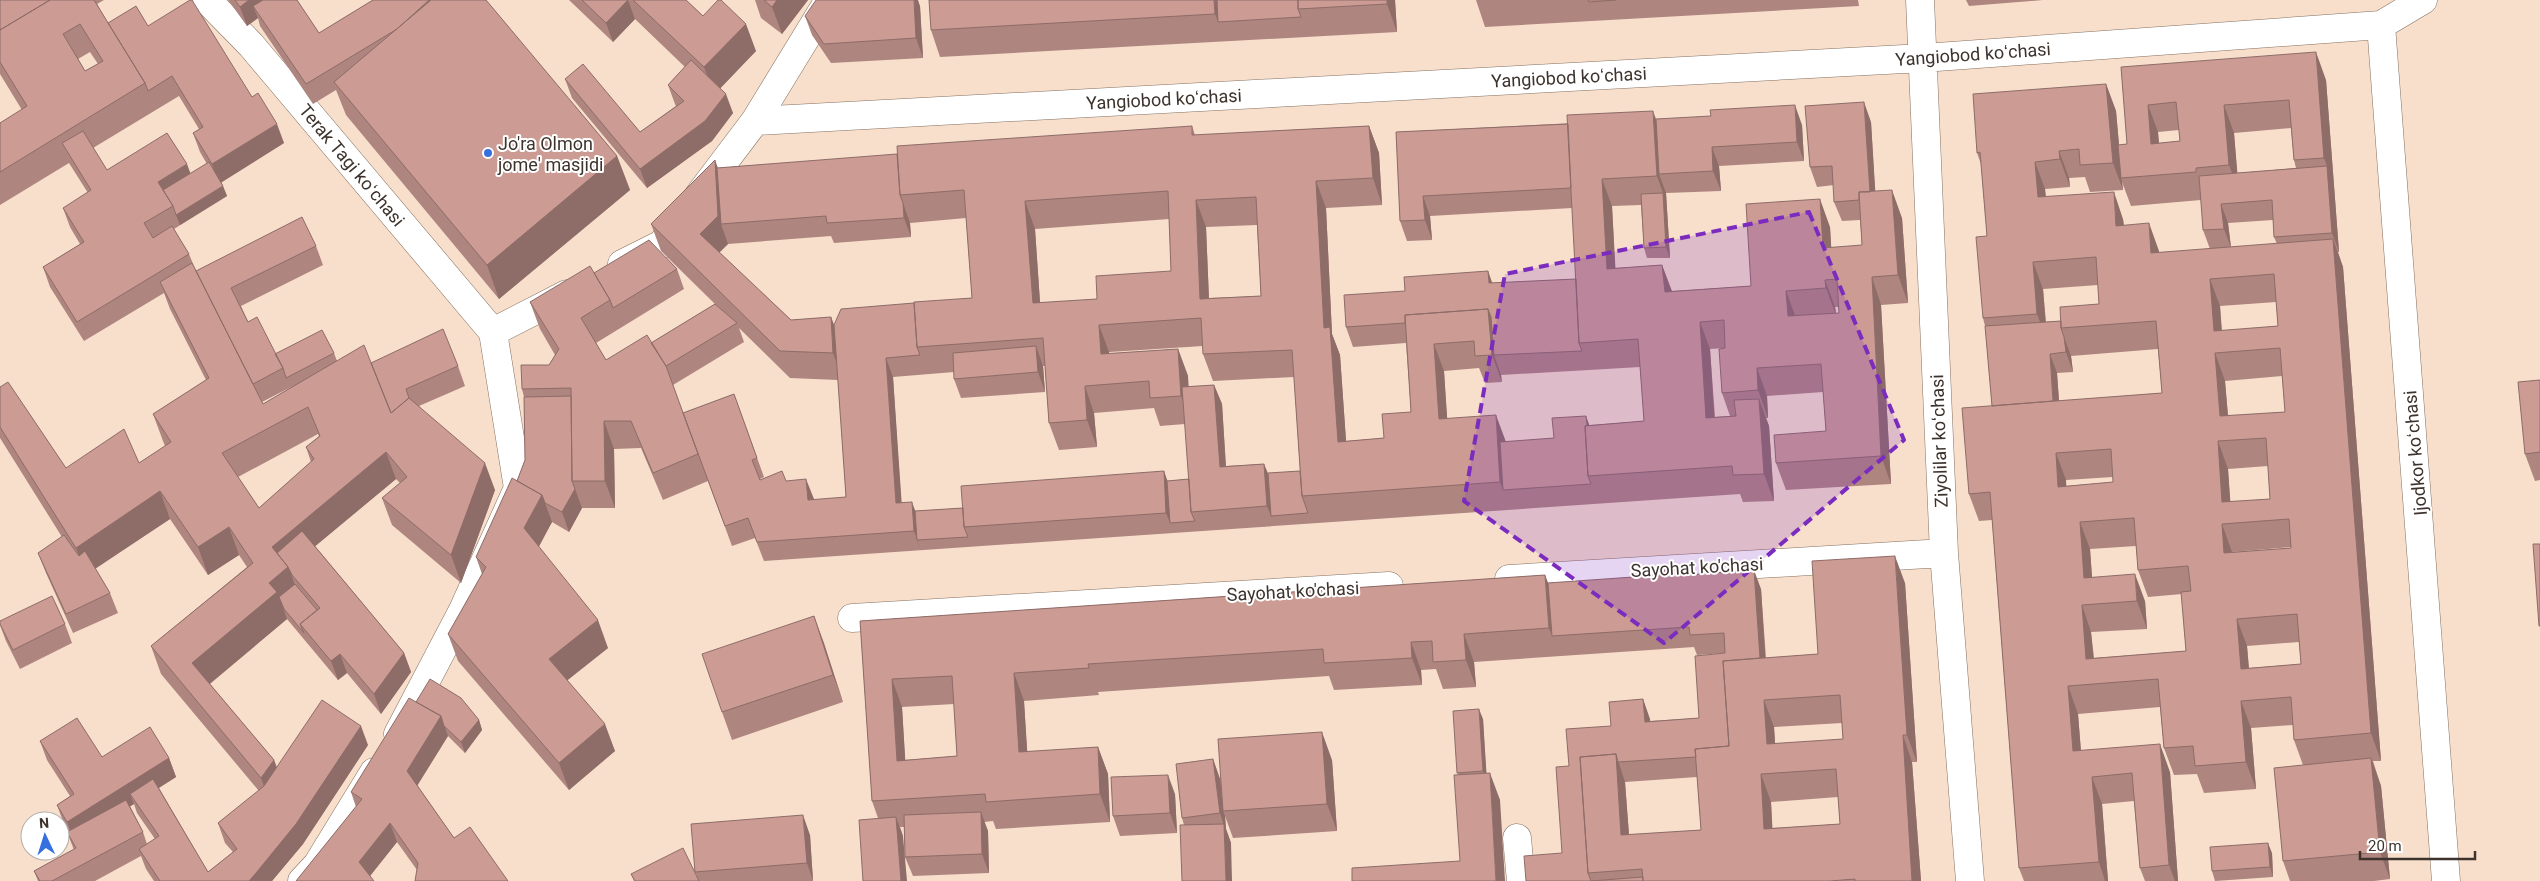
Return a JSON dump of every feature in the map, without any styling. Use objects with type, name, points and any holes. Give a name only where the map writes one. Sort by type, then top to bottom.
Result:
[{"type":"street","name":"Terak Tagi koʻchasi","points":[[208,0],[251,45],[492,332]]},
{"type":"street","points":[[302,881],[317,865],[402,727],[463,610],[518,488],[492,332],[662,244],[756,121],[829,0]]},
{"type":"street","name":"Ziyolilar koʻchasi","points":[[1920,0],[1944,553],[1970,881]]},
{"type":"street","points":[[2381,25],[2423,0]]},
{"type":"street","name":"Yangiobod koʻchasi","points":[[756,121],[1923,58],[2381,25]]},
{"type":"street","name":"Ijodkor koʻchasi","points":[[2381,25],[2446,881]]},
{"type":"street","name":"Sayohat ko'chasi","points":[[1487,580],[1944,553]]},
{"type":"street","name":"Sayohat ko'chasi","points":[[852,618],[1418,584]]},
{"type":"street","points":[[1517,838],[1521,881]]},
{"type":"highlighted area","points":[[1809,212],[1904,440],[1664,643],[1464,501],[1505,274]]},
{"type":"building","points":[[0,0],[50,0],[0,30]]},
{"type":"building","points":[[50,0],[94,0],[145,83],[0,172],[0,123],[27,106],[0,62],[0,30]],"holes":[[[80,24],[103,61],[85,71],[63,34]]]},
{"type":"building","points":[[192,0],[252,97],[258,93],[277,124],[212,164],[193,133],[203,127],[172,76],[148,91],[108,23],[136,6],[148,26]]},
{"type":"building","points":[[235,0],[249,0],[240,7]]},
{"type":"building","points":[[263,0],[297,0],[319,33],[373,0],[429,0],[397,29],[306,84],[253,6]]},
{"type":"building","name":"Jo'ra Olmon jome' masjidi","points":[[431,0],[486,0],[617,156],[487,265],[334,82]]},
{"type":"building","points":[[582,0],[628,0],[606,23]]},
{"type":"building","points":[[633,0],[686,0],[703,16],[718,0],[721,0],[746,24],[704,67]]},
{"type":"building","points":[[764,0],[777,0],[772,7]]},
{"type":"building","points":[[816,0],[914,0],[916,38],[824,44],[805,16]]},
{"type":"building","points":[[929,0],[1214,0],[1215,14],[931,30]]},
{"type":"building","points":[[1217,0],[1298,0],[1298,9],[1301,17],[1218,22]]},
{"type":"building","points":[[1298,0],[1387,0],[1387,4],[1298,9]]},
{"type":"building","points":[[1588,0],[1616,0],[1589,2]]},
{"type":"building","points":[[2316,52],[2324,158],[2294,160],[2289,100],[2224,105],[2229,165],[2196,168],[2196,172],[2121,178],[2118,145],[2127,144],[2121,67]],"holes":[[[2176,102],[2180,141],[2151,144],[2148,105]]]},
{"type":"building","points":[[691,60],[726,94],[705,121],[640,169],[565,79],[583,64],[640,132],[684,101],[668,85]]},
{"type":"building","points":[[2106,84],[2113,163],[2080,165],[2079,149],[2059,151],[2060,159],[2035,162],[2038,197],[2114,192],[2116,226],[2149,223],[2151,253],[2333,239],[2371,733],[2294,740],[2291,697],[2241,701],[2246,762],[2195,766],[2193,746],[2164,748],[2158,679],[2068,686],[2073,751],[2160,744],[2169,865],[2140,868],[2132,773],[2092,777],[2099,862],[2019,868],[1990,492],[1969,494],[1962,408],[2162,393],[2156,321],[2061,328],[2060,307],[2099,304],[2096,257],[2033,262],[2037,314],[1983,318],[1976,237],[1987,236],[1980,152],[1977,153],[1973,94]],"holes":[[[2274,274],[2278,326],[2214,331],[2210,279]],[[2280,348],[2285,412],[2220,416],[2215,353]],[[2266,438],[2270,499],[2222,502],[2218,441]],[[2111,449],[2113,482],[2058,487],[2056,453]],[[2134,518],[2138,570],[2188,566],[2191,591],[2181,592],[2186,651],[2086,659],[2082,605],[2137,601],[2135,574],[2084,578],[2080,522]],[[2289,519],[2291,548],[2224,553],[2222,524]],[[2297,614],[2301,664],[2241,669],[2237,619]]]},
{"type":"building","points":[[1864,102],[1870,192],[1859,192],[1859,200],[1834,202],[1832,166],[1810,167],[1805,106]]},
{"type":"building","points":[[1795,105],[1797,142],[1712,147],[1713,171],[1659,174],[1656,119],[1711,116],[1710,110]]},
{"type":"building","points":[[1653,111],[1657,176],[1602,179],[1607,269],[1662,265],[1665,292],[1751,286],[1746,204],[1820,199],[1823,248],[1862,245],[1859,192],[1892,190],[1898,275],[1872,277],[1881,456],[1776,463],[1774,435],[1826,431],[1821,364],[1757,368],[1758,390],[1722,393],[1719,349],[1725,348],[1724,320],[1700,322],[1706,418],[1736,416],[1734,400],[1759,399],[1764,474],[1733,475],[1732,466],[1588,476],[1585,426],[1644,421],[1638,339],[1579,343],[1567,115]],"holes":[[[1837,279],[1839,313],[1788,316],[1786,291],[1826,288],[1825,280]]]},
{"type":"building","points":[[1568,124],[1571,188],[1423,196],[1425,220],[1400,221],[1396,132]]},
{"type":"building","points":[[1192,126],[1192,135],[1369,126],[1373,178],[1316,181],[1324,328],[1330,327],[1338,442],[1384,438],[1382,414],[1411,412],[1405,315],[1488,309],[1492,355],[1475,356],[1474,341],[1434,344],[1439,419],[1496,415],[1500,482],[1302,496],[1292,350],[1203,354],[1201,318],[1099,325],[1101,354],[1178,349],[1181,396],[1150,398],[1149,381],[1085,386],[1087,420],[1049,423],[1043,338],[917,347],[914,302],[972,298],[964,190],[900,195],[897,146]],"holes":[[[1168,191],[1171,271],[1096,276],[1097,299],[1033,303],[1025,201]],[[1256,197],[1261,296],[1200,299],[1196,200]]]},
{"type":"building","points":[[83,131],[107,170],[167,133],[187,164],[158,182],[173,206],[144,223],[153,238],[172,226],[189,254],[77,322],[43,267],[84,242],[63,208],[91,190],[62,143]]},
{"type":"building","points":[[897,154],[904,218],[827,223],[826,216],[721,224],[717,168]]},
{"type":"building","points":[[715,160],[718,216],[700,234],[791,320],[831,317],[833,353],[780,351],[651,224]]},
{"type":"building","points":[[209,162],[223,186],[176,215],[163,190]]},
{"type":"building","points":[[2327,166],[2332,233],[2274,237],[2272,200],[2221,204],[2224,229],[2203,230],[2199,176]]},
{"type":"building","points":[[1663,193],[1666,247],[1644,248],[1641,194]]},
{"type":"building","points":[[302,217],[316,246],[231,288],[248,322],[257,317],[283,368],[253,384],[196,271]]},
{"type":"building","points":[[649,240],[677,269],[613,308],[594,273]]},
{"type":"building","points":[[192,263],[263,404],[364,345],[391,413],[409,398],[485,463],[451,555],[382,498],[407,477],[386,452],[272,547],[288,567],[269,583],[277,592],[192,663],[274,760],[261,778],[151,646],[253,563],[229,527],[198,547],[160,491],[76,548],[0,427],[0,387],[8,382],[66,468],[124,429],[139,463],[171,442],[153,414],[209,378],[160,282]],"holes":[[[308,407],[320,436],[306,447],[314,459],[259,508],[222,453]]]},
{"type":"building","points":[[590,266],[610,300],[581,318],[606,360],[647,335],[666,366],[698,454],[653,473],[631,421],[604,421],[605,481],[572,481],[571,388],[522,389],[521,365],[549,365],[559,349],[530,302]]},
{"type":"building","points":[[1488,271],[1489,283],[1576,279],[1579,343],[1582,351],[1494,355],[1491,317],[1488,309],[1405,315],[1405,323],[1346,327],[1344,295],[1405,291],[1404,277]]},
{"type":"building","points":[[914,303],[917,347],[920,355],[886,358],[896,503],[912,502],[914,531],[757,542],[748,518],[725,526],[683,413],[734,394],[757,458],[752,460],[760,480],[782,471],[786,481],[806,479],[808,500],[846,497],[834,325],[841,309]]},
{"type":"building","points":[[715,304],[737,323],[666,366],[651,343]]},
{"type":"building","points":[[2061,321],[2066,352],[2050,354],[2053,401],[1992,406],[1985,326]]},
{"type":"building","points":[[443,329],[458,366],[406,389],[409,398],[391,413],[371,363]]},
{"type":"building","points":[[322,330],[334,353],[286,378],[275,354]]},
{"type":"building","points":[[1036,346],[1038,372],[954,379],[953,353]]},
{"type":"building","points":[[2540,380],[2540,452],[2525,454],[2518,382]]},
{"type":"building","points":[[1214,385],[1220,467],[1264,464],[1267,506],[1191,512],[1182,387]]},
{"type":"building","points":[[571,396],[572,481],[575,489],[562,512],[545,503],[542,495],[517,481],[525,460],[524,397]]},
{"type":"building","points":[[1586,416],[1588,476],[1591,484],[1503,490],[1500,442],[1554,438],[1552,418]]},
{"type":"building","points":[[1164,471],[1166,513],[964,527],[961,486]]},
{"type":"building","points":[[1300,471],[1302,496],[1308,513],[1271,516],[1268,473]]},
{"type":"building","points":[[512,478],[542,495],[524,528],[598,620],[549,659],[605,724],[559,763],[448,634],[486,567],[476,557]]},
{"type":"building","points":[[1189,479],[1191,512],[1195,521],[1170,523],[1167,481]]},
{"type":"building","points":[[963,508],[964,527],[968,537],[917,540],[915,511]]},
{"type":"building","points":[[302,531],[404,653],[374,694],[340,654],[331,661],[300,624],[320,608],[292,575],[277,553]]},
{"type":"building","points":[[64,535],[79,556],[85,551],[110,593],[66,614],[38,553]]},
{"type":"building","points":[[2533,544],[2540,544],[2540,626],[2539,626]]},
{"type":"building","points":[[1895,556],[1907,735],[1903,735],[1912,881],[1855,881],[1855,879],[1830,881],[1643,881],[1642,869],[1588,873],[1580,757],[1616,754],[1621,835],[1701,830],[1695,749],[1729,746],[1723,661],[1818,654],[1812,561]],"holes":[[[1840,695],[1843,739],[1767,744],[1764,700]],[[1836,769],[1840,824],[1764,829],[1761,774]]]},
{"type":"building","points":[[1685,569],[1686,575],[1754,570],[1760,658],[1723,661],[1729,746],[1695,749],[1696,757],[1618,762],[1616,754],[1580,757],[1588,873],[1591,881],[1526,881],[1524,856],[1562,853],[1556,767],[1569,766],[1566,729],[1611,726],[1609,702],[1643,699],[1645,722],[1699,718],[1695,656],[1725,653],[1724,633],[1690,635],[1689,627],[1552,636],[1548,583],[1633,577],[1633,572]]},
{"type":"building","points":[[1545,575],[1549,628],[1464,634],[1466,660],[1433,662],[1432,641],[1411,642],[1412,658],[1324,663],[1323,649],[1088,664],[1089,668],[1014,673],[1019,752],[1098,747],[1100,794],[986,802],[985,794],[872,801],[860,621]],"holes":[[[952,676],[957,756],[897,761],[892,679]]]},
{"type":"building","points":[[295,584],[317,610],[300,624],[304,633],[284,609],[279,597]]},
{"type":"building","points":[[52,596],[65,624],[13,650],[0,621]]},
{"type":"building","points":[[814,616],[833,675],[722,712],[702,654]]},
{"type":"building","points":[[430,679],[461,698],[479,720],[461,742],[444,726],[441,716],[416,702]]},
{"type":"building","points":[[409,698],[441,716],[407,771],[454,838],[470,827],[508,881],[415,881],[418,863],[390,823],[359,862],[374,881],[296,881],[362,799],[351,792]]},
{"type":"building","points":[[322,700],[361,726],[296,824],[249,881],[160,881],[139,849],[159,836],[130,794],[153,779],[208,872],[237,849],[218,823],[264,786]]},
{"type":"building","points":[[1479,709],[1483,771],[1457,773],[1453,711]]},
{"type":"building","points":[[77,718],[102,757],[150,727],[169,758],[70,820],[70,811],[61,811],[57,805],[74,794],[40,741]]},
{"type":"building","points":[[1322,732],[1327,804],[1223,811],[1218,739]]},
{"type":"building","points":[[2371,758],[2380,852],[2283,861],[2274,768]]},
{"type":"building","points":[[1213,759],[1220,813],[1182,818],[1176,764]]},
{"type":"building","points":[[1490,773],[1496,881],[1352,881],[1352,868],[1460,861],[1454,775]]},
{"type":"building","points":[[1168,775],[1170,813],[1113,816],[1111,777]]},
{"type":"building","points":[[126,800],[143,832],[52,881],[40,881],[34,871],[52,861],[70,861],[70,851],[76,848],[70,837],[70,830]]},
{"type":"building","points":[[981,812],[982,854],[905,857],[904,815]]},
{"type":"building","points":[[803,815],[807,863],[695,872],[691,824]]},
{"type":"building","points":[[896,817],[901,881],[863,881],[859,820]]},
{"type":"building","points":[[1224,824],[1226,881],[1182,881],[1180,825]]},
{"type":"building","points":[[2268,843],[2270,867],[2212,871],[2210,847]]},
{"type":"building","points":[[683,848],[699,881],[635,881],[631,874]]},
{"type":"building","points":[[1643,877],[1643,881],[1591,881]]},
{"type":"place","name":"Jo'ra Olmon jome' masjidi","points":[[488,153]]}]
